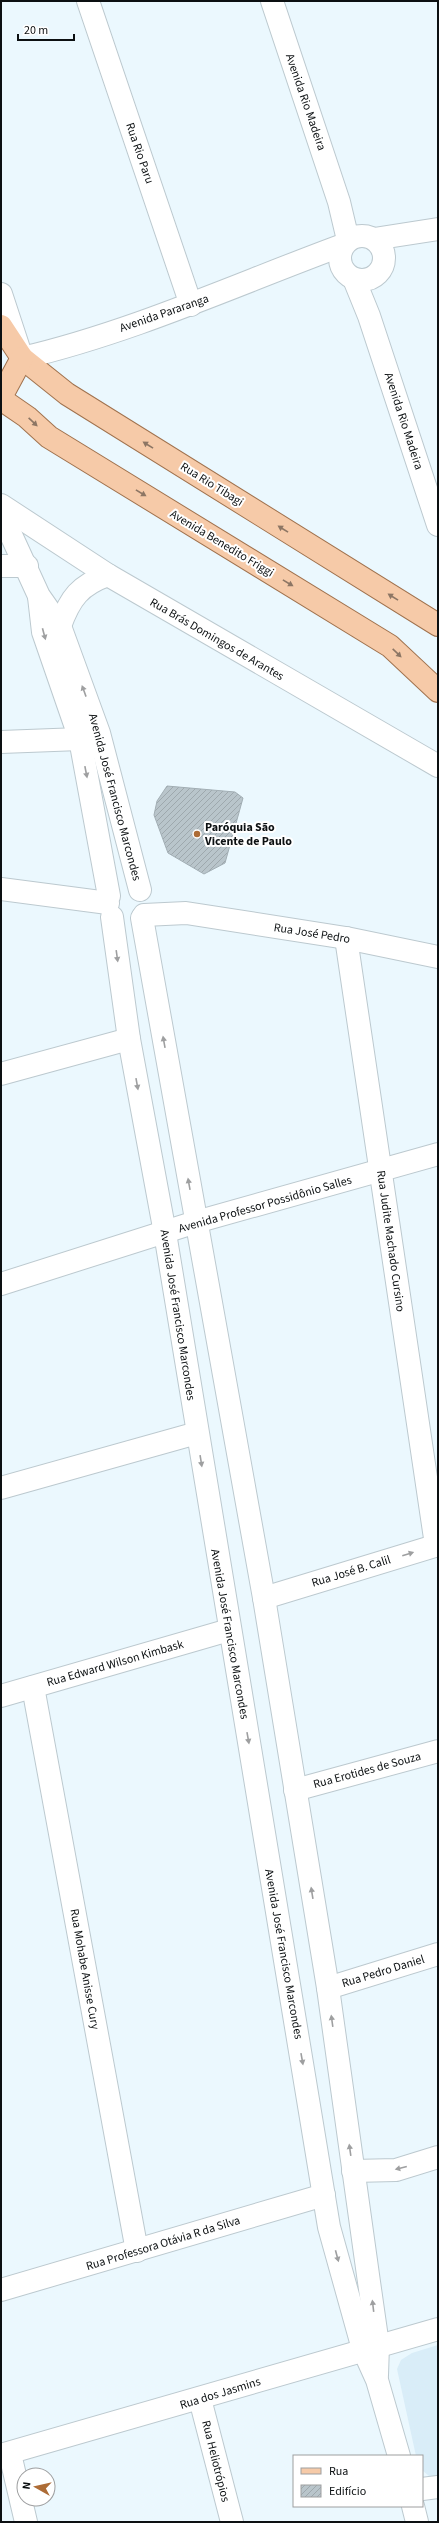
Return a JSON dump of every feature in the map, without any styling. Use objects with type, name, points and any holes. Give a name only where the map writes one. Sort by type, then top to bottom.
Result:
[{"type":"main road","name":"Rua Rio Tibagi","points":[[1,326],[22,358],[84,405],[430,620],[438,630]]},
{"type":"main road","points":[[1,360],[22,358]]},
{"type":"main road","points":[[1,398],[22,358]]},
{"type":"main road","name":"Avenida Benedito Friggi","points":[[1,398],[27,417],[49,438],[390,646],[438,692]]},
{"type":"street","name":"Rua Rio Paru","points":[[88,1],[191,305]]},
{"type":"street","name":"Avenida Rio Madeira","points":[[272,1],[339,202],[360,255],[369,316],[438,526]]},
{"type":"street","name":"Avenida Pararanga","points":[[22,358],[51,351],[191,305],[302,260],[360,255],[392,255],[434,230]]},
{"type":"street","points":[[1,294],[22,358]]},
{"type":"street","name":"Rua Brás Domingos de Arantes","points":[[1,504],[108,576],[438,766]]},
{"type":"street","name":"Avenida José Francisco Marcondes","points":[[1,513],[27,566],[39,596],[60,626],[99,733],[143,904],[196,1222],[264,1598],[328,1988],[360,2222],[370,2347]]},
{"type":"street","points":[[1,566],[27,566]]},
{"type":"street","points":[[60,626],[71,601],[91,581],[108,576]]},
{"type":"street","name":"Avenida José Francisco Marcondes","points":[[39,596],[43,632],[80,739],[110,905],[129,1039],[165,1232],[229,1630],[329,2227],[370,2347]]},
{"type":"street","points":[[1,742],[80,739]]},
{"type":"street","name":"Rua José Pedro","points":[[110,905],[120,886],[127,885],[143,904],[186,913],[346,938],[438,956]]},
{"type":"street","points":[[1,889],[110,905],[125,925],[132,924],[143,904]]},
{"type":"street","name":"Rua Judite Machado Cursino","points":[[346,938],[437,1545]]},
{"type":"street","points":[[1,1074],[129,1039]]},
{"type":"street","name":"Avenida Professor Possidônio Salles","points":[[1,1284],[196,1222],[438,1154]]},
{"type":"street","points":[[1,1488],[197,1433]]},
{"type":"street","name":"Rua José B. Calil","points":[[264,1598],[437,1545]]},
{"type":"street","name":"Rua Edward Wilson Kimbask","points":[[1,1696],[229,1630]]},
{"type":"street","name":"Rua Mohabe Anisse Cury","points":[[34,1687],[137,2251]]},
{"type":"street","name":"Rua Erotides de Souza","points":[[295,1790],[438,1751]]},
{"type":"street","name":"Rua Pedro Daniel","points":[[328,1988],[438,1954]]},
{"type":"street","points":[[353,2171],[396,2170],[438,2158]]},
{"type":"street","name":"Rua Professora Otávia R da Silva","points":[[1,2290],[324,2195]]},
{"type":"street","points":[[329,2227],[337,2234],[344,2236],[352,2232],[360,2222]]},
{"type":"street","name":"Rua dos Jasmins","points":[[6,2454],[200,2399],[370,2347],[438,2329]]},
{"type":"street","points":[[370,2347],[377,2380],[399,2455]]},
{"type":"street","name":"Rua Heliotrópios","points":[[200,2399],[232,2522]]},
{"type":"street","points":[[6,2454],[26,2522]]},
{"type":"street","points":[[423,2489],[438,2487]]},
{"type":"street","points":[[413,2507],[417,2522]]},
{"type":"shaded area","points":[[438,2345],[438,2479],[429,2476],[423,2471],[423,2455],[416,2455],[397,2369],[401,2360],[412,2353]]},
{"type":"building","name":"Paróquia São Vicente de Paulo","points":[[167,786],[235,792],[243,798],[225,863],[204,874],[168,853],[154,815],[157,801]]},
{"type":"place","name":"Paróquia São Vicente de Paulo","points":[[197,834]]}]
